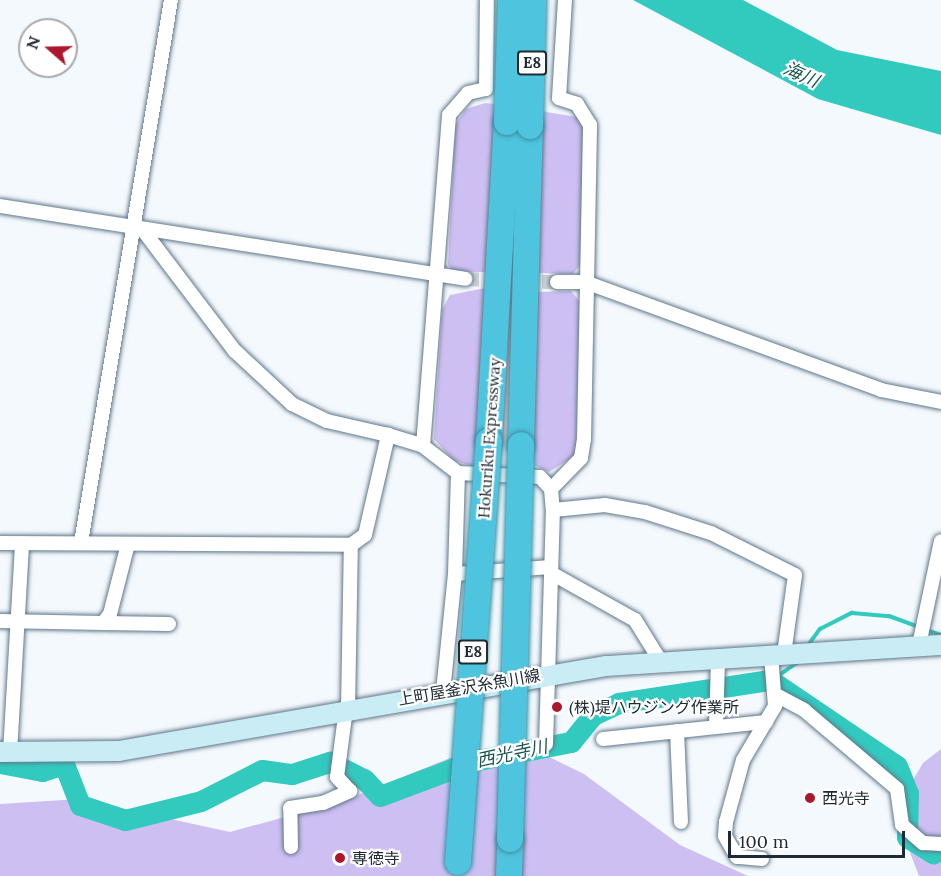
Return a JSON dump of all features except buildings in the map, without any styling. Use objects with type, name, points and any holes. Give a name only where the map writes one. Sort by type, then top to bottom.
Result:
[{"type":"highway","name":"Hokuriku Expressway","points":[[508,876],[521,445],[518,124],[511,0]]},
{"type":"highway","name":"Hokuriku Expressway","points":[[457,869],[489,441],[518,124],[533,0]]},
{"type":"main road","name":"上町屋釜沢糸魚川線","points":[[5,752],[119,752],[546,674],[662,662],[941,645]]},
{"type":"street","points":[[81,543],[138,230],[171,0]]},
{"type":"street","points":[[486,89],[488,0]]},
{"type":"street","points":[[559,98],[565,0]]},
{"type":"street","points":[[423,446],[440,279],[449,116],[468,93],[486,89],[559,98],[577,104],[590,125],[581,458],[551,489]]},
{"type":"street","points":[[0,206],[440,279],[465,279]]},
{"type":"street","points":[[138,230],[235,351],[292,404],[327,421],[388,435],[423,446],[458,473],[540,477],[551,489],[553,510],[546,674],[546,744]]},
{"type":"street","points":[[557,282],[585,282],[881,390],[941,402]]},
{"type":"street","points":[[0,543],[351,545],[365,535],[388,435]]},
{"type":"street","points":[[443,692],[455,574],[458,473]]},
{"type":"street","points":[[553,510],[605,505],[645,512],[711,533],[795,575],[778,655],[776,695],[766,722],[736,777],[725,836],[737,857],[762,859]]},
{"type":"street","points":[[919,645],[941,541]]},
{"type":"street","points":[[5,752],[7,703],[18,621],[22,543]]},
{"type":"street","points":[[103,623],[110,614],[128,544]]},
{"type":"street","points":[[291,847],[290,808],[323,803],[350,791],[337,777],[347,709],[351,545]]},
{"type":"street","points":[[455,574],[551,570],[635,620],[662,662]]},
{"type":"street","points":[[0,621],[170,624]]},
{"type":"street","points":[[716,727],[718,658]]},
{"type":"street","points":[[776,695],[804,710],[897,789],[902,825],[923,843],[941,844]]},
{"type":"street","points":[[603,739],[766,722]]},
{"type":"street","points":[[677,731],[681,822]]},
{"type":"shaded area","points":[[485,103],[495,104],[490,272],[454,272],[448,265],[455,125],[466,109]]},
{"type":"shaded area","points":[[540,111],[577,117],[584,127],[581,264],[573,274],[539,273]]},
{"type":"shaded area","points":[[490,287],[479,462],[474,467],[453,460],[434,439],[442,310],[450,295]]},
{"type":"shaded area","points":[[571,291],[580,302],[576,455],[549,472],[532,464],[538,292]]},
{"type":"shaded area","points":[[499,748],[545,755],[584,774],[680,845],[748,876],[0,876],[0,804],[79,799],[230,832],[343,801],[450,758]]},
{"type":"shaded area","points":[[941,749],[941,876],[919,876],[903,834],[903,797],[923,763]]},
{"type":"water","name":"海川","points":[[633,0],[743,0],[837,50],[941,71],[941,135],[818,99]]},
{"type":"waterway","points":[[806,648],[820,629],[852,613],[889,616],[941,635]]},
{"type":"waterway","points":[[775,678],[798,662]]},
{"type":"waterway","name":"西光寺川","points":[[0,763],[42,771],[64,764],[80,805],[125,820],[201,801],[262,770],[292,774],[330,762],[364,779],[380,796],[473,761],[571,742],[593,715],[619,703],[770,680],[897,766],[908,793],[907,837],[933,853],[941,849]]},
{"type":"tunnel","points":[[465,279],[502,280]]},
{"type":"tunnel","points":[[521,281],[557,282]]},
{"type":"place","name":"(株)堤ハウジング作業所","points":[[557,707]]},
{"type":"place","name":"西光寺","points":[[810,798]]},
{"type":"place","name":"専徳寺","points":[[340,858]]}]
